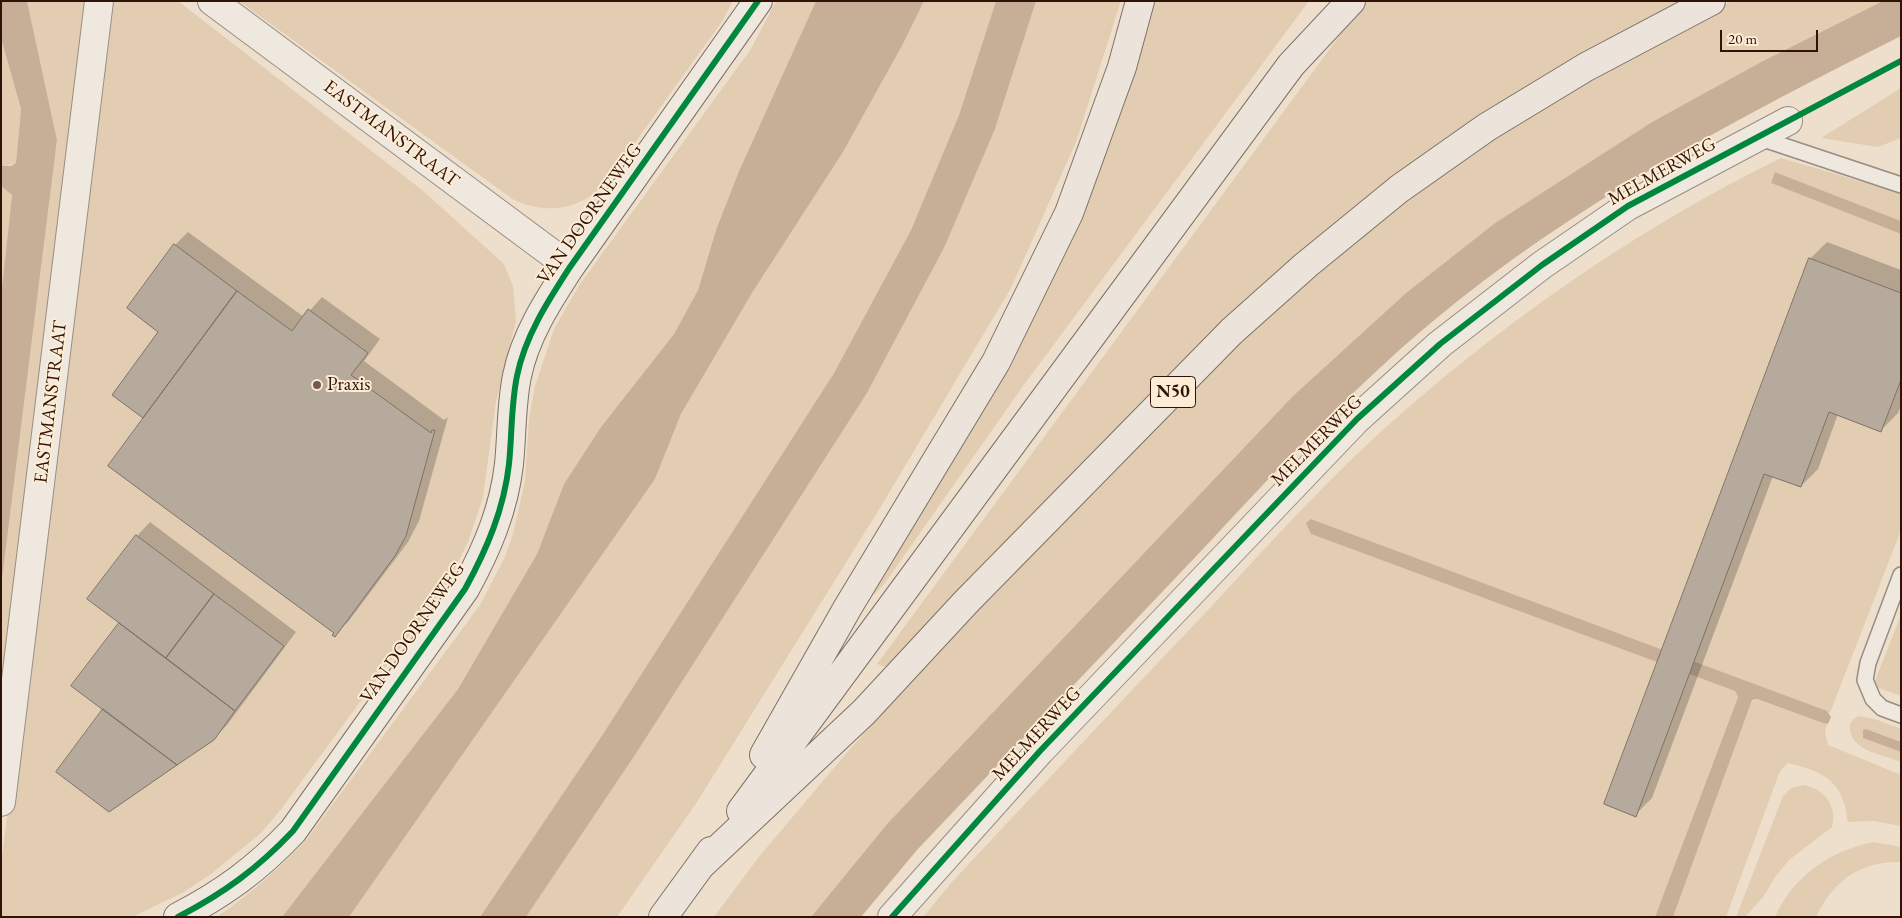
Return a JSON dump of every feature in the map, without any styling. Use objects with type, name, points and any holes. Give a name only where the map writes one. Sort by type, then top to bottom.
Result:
[{"type":"highway","name":"N50","points":[[701,865],[848,607],[996,362],[1068,213],[1122,67],[1140,1]]},
{"type":"highway","name":"N50","points":[[1291,65],[1326,1]]},
{"type":"highway","name":"N50","points":[[663,917],[1291,65],[1351,1]]},
{"type":"highway","name":"N50","points":[[701,865],[864,712],[967,601],[1232,331],[1306,265],[1399,189],[1487,127],[1586,68],[1711,1]]},
{"type":"street","name":"EASTMANSTRAAT","points":[[2,788],[99,1]]},
{"type":"street","name":"EASTMANSTRAAT","points":[[212,1],[570,267]]},
{"type":"street","name":"VAN DOORNEWEG","points":[[178,917],[216,897],[270,856],[292,831],[465,589],[482,558],[496,526],[509,465],[517,376],[526,344],[542,311],[570,267],[758,1]]},
{"type":"street","name":"MELMERWEG","points":[[892,917],[1040,750],[1350,426],[1440,344],[1542,265],[1628,206],[1788,121]]},
{"type":"lane","points":[[1758,137],[1901,186]]},
{"type":"lane","points":[[1901,575],[1868,663],[1865,680],[1873,699],[1882,708],[1901,715]]},
{"type":"shaded area","points":[[1,1],[27,1],[57,140],[1,587],[1,297],[12,195],[1,186],[1,166],[11,166],[16,163],[21,109],[1,38]]},
{"type":"shaded area","points":[[27,1],[85,1],[1,731],[1,587],[57,140]]},
{"type":"shaded area","points":[[114,1],[178,1],[422,190],[504,264],[513,286],[516,321],[496,402],[483,497],[468,542],[449,581],[282,808],[261,833],[211,874],[184,892],[132,917],[1,917],[1,864],[109,7]]},
{"type":"shaded area","points":[[239,1],[733,1],[721,23],[606,183],[596,192],[574,204],[551,208],[527,205],[514,200]]},
{"type":"shaded area","points":[[776,1],[816,1],[739,171],[716,230],[698,290],[674,334],[601,427],[564,484],[537,554],[458,689],[282,917],[217,917],[264,881],[307,839],[480,605],[504,559],[513,534],[525,481],[529,419],[535,386],[554,329],[580,284],[751,49]]},
{"type":"shaded area","points":[[816,1],[924,1],[903,44],[843,152],[752,293],[681,414],[655,479],[349,917],[282,917],[458,689],[537,554],[564,484],[601,427],[674,334],[698,290],[716,230],[739,171]]},
{"type":"shaded area","points":[[924,1],[996,1],[959,115],[911,230],[834,373],[603,734],[480,917],[349,917],[655,479],[681,414],[752,293],[843,152],[903,44]]},
{"type":"shaded area","points":[[996,1],[1036,1],[995,129],[945,246],[867,393],[635,755],[526,917],[480,917],[603,734],[834,373],[911,230],[959,115]]},
{"type":"shaded area","points":[[1036,1],[1121,1],[1076,142],[1011,288],[880,508],[697,802],[617,917],[526,917],[635,755],[867,393],[945,246],[995,129]]},
{"type":"shaded area","points":[[1147,1],[1309,1],[1023,386],[885,583],[874,595],[867,593],[1017,334]]},
{"type":"shaded area","points":[[1365,1],[1682,1],[1479,121],[1375,189],[1246,299],[1013,533],[890,669],[877,664]]},
{"type":"shaded area","points":[[1731,1],[1883,1],[1761,62],[1652,122],[1495,223],[1406,293],[1293,396],[887,824],[811,917],[714,917],[758,858],[844,756],[986,597],[1271,308],[1385,207],[1592,77]]},
{"type":"shaded area","points":[[1883,1],[1901,1],[1901,36],[1718,131],[1599,201],[1486,279],[1401,348],[1285,461],[917,850],[861,917],[811,917],[887,824],[1293,396],[1406,293],[1495,223],[1652,122],[1761,62]]},
{"type":"shaded area","points":[[1,38],[21,109],[16,163],[4,167],[1,166]]},
{"type":"shaded area","points":[[1901,88],[1901,138],[1878,147],[1821,138]]},
{"type":"shaded area","points":[[1781,158],[1901,193],[1901,221],[1775,172],[1771,183],[1901,234],[1901,530],[1830,713],[1311,519],[1311,534],[1735,691],[1738,697],[1655,917],[923,917],[952,882],[1279,534],[1352,459],[1403,412],[1491,340],[1537,305],[1584,273],[1680,212]]},
{"type":"shaded area","points":[[1775,172],[1901,221],[1901,234],[1771,183]]},
{"type":"shaded area","points":[[1,186],[12,195],[1,297]]},
{"type":"shaded area","points":[[1311,519],[1827,711],[1831,717],[1828,724],[1823,723],[1757,699],[1752,700],[1673,917],[1655,917],[1738,697],[1735,691],[1311,534],[1306,523]]},
{"type":"shaded area","points":[[1901,615],[1901,696],[1873,686]]},
{"type":"shaded area","points":[[1756,699],[1827,724],[1825,733],[1828,745],[1901,775],[1901,826],[1873,821],[1848,822],[1846,808],[1837,788],[1831,781],[1807,768],[1788,763],[1780,771],[1726,917],[1673,917],[1750,703]]},
{"type":"shaded area","points":[[1858,716],[1875,719],[1901,729],[1901,742],[1866,729],[1863,738],[1901,752],[1901,762],[1870,751],[1856,742],[1852,736],[1850,725],[1851,721]]},
{"type":"shaded area","points":[[1866,729],[1901,742],[1901,752],[1863,738],[1863,730]]},
{"type":"shaded area","points":[[1803,785],[1817,790],[1828,799],[1833,812],[1832,827],[1789,860],[1775,877],[1764,896],[1745,917],[1736,917],[1783,796],[1791,788]]},
{"type":"shaded area","points":[[1874,842],[1901,847],[1901,862],[1873,865],[1861,869],[1850,876],[1831,893],[1816,917],[1775,917],[1792,889],[1815,867],[1843,852]]},
{"type":"building","points":[[174,244],[237,291],[143,418],[112,395],[158,332],[127,308]]},
{"type":"building","points":[[1809,258],[1901,293],[1901,380],[1881,432],[1829,412],[1801,487],[1764,474],[1636,817],[1604,804]]},
{"type":"building","points":[[237,291],[292,331],[308,309],[368,353],[351,375],[431,433],[432,430],[435,430],[406,536],[395,556],[335,637],[332,635],[334,633],[108,466]]},
{"type":"building","points":[[136,535],[214,594],[166,658],[87,599]]},
{"type":"building","points":[[214,594],[284,646],[235,711],[166,658]]},
{"type":"building","points":[[119,623],[235,711],[214,740],[177,765],[71,686]]},
{"type":"building","points":[[103,709],[177,765],[109,812],[56,772]]},
{"type":"cycle path","points":[[178,917],[210,899],[253,869],[293,831],[465,589],[487,544],[499,513],[507,481],[515,387],[521,361],[531,333],[570,267],[758,1]]},
{"type":"cycle path","points":[[892,917],[1040,751],[1357,419],[1440,344],[1542,265],[1628,206],[1901,61]]},
{"type":"place","name":"Praxis","points":[[317,385]]}]
